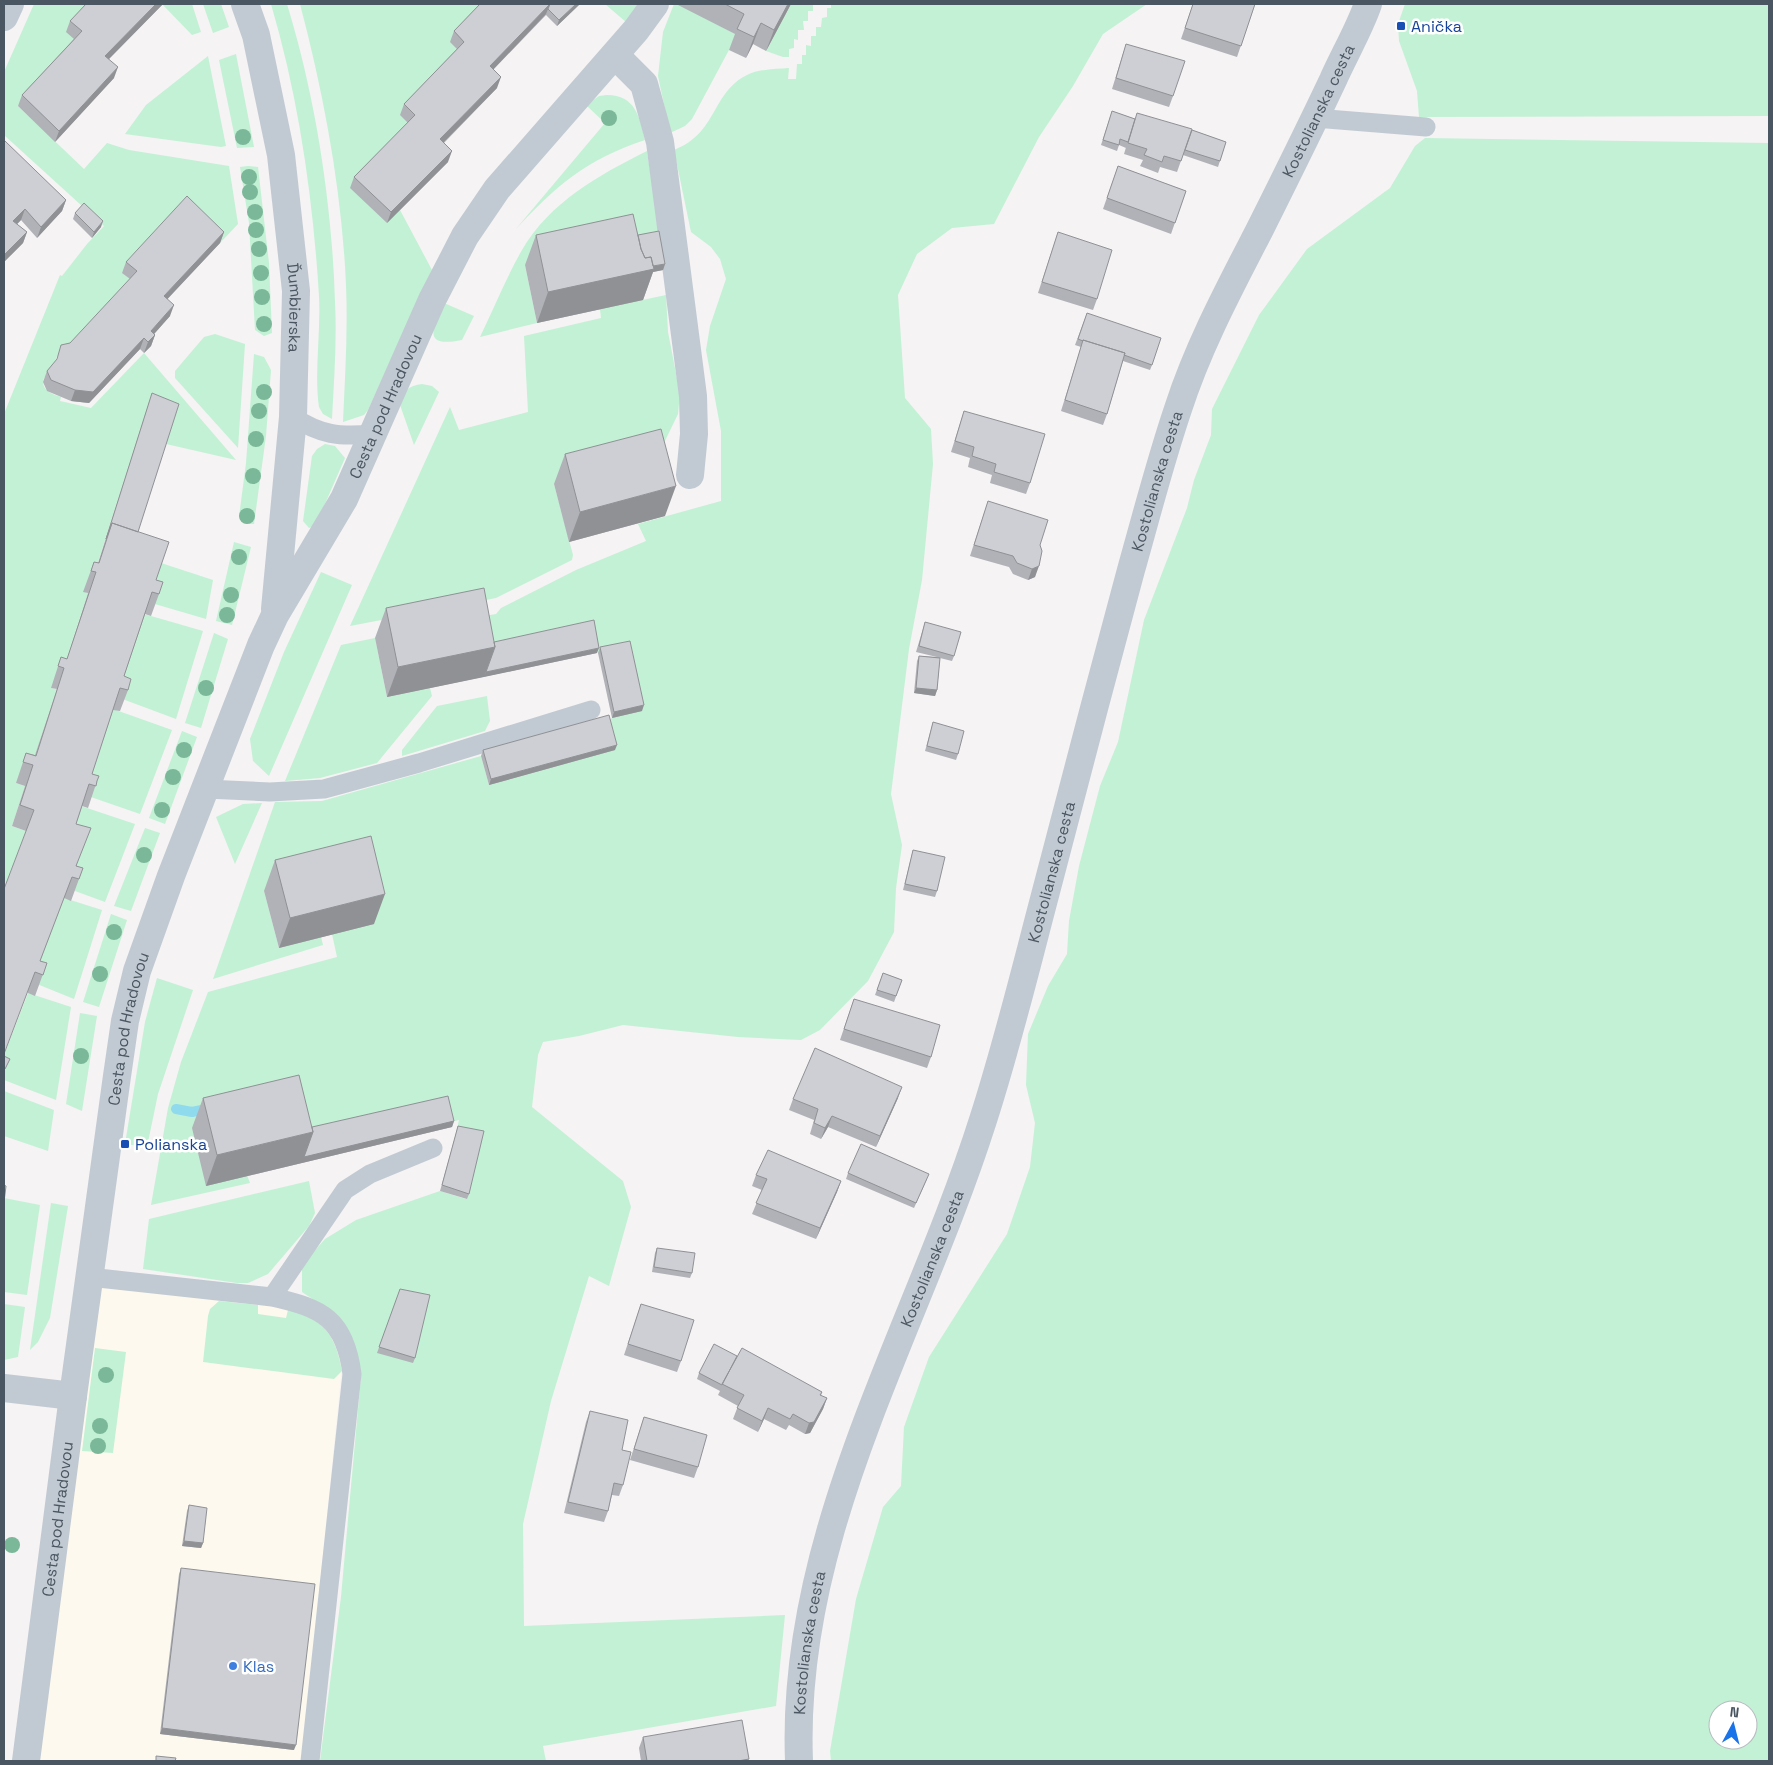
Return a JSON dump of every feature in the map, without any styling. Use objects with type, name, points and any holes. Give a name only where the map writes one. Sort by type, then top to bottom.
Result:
[{"type":"street","points":[[4,17],[10,4]]},
{"type":"street","name":"Ďumbierska","points":[[245,4],[256,35],[281,155],[296,291],[293,417],[275,615]]},
{"type":"street","name":"Cesta pod Hradovou","points":[[26,1761],[73,1396],[125,1021],[137,971],[171,876],[275,615],[344,499],[432,300],[480,212],[503,182],[615,55],[655,4]]},
{"type":"street","name":"Kostolianska cesta","points":[[800,1761],[798,1739],[806,1651],[812,1609],[827,1545],[848,1475],[888,1363],[955,1198],[983,1122],[1011,1026],[1094,705],[1178,408],[1220,306],[1315,118],[1368,4]]},
{"type":"street","points":[[615,55],[644,84],[660,142],[693,396],[694,434],[690,475]]},
{"type":"street","points":[[4,1388],[73,1396]]},
{"type":"lane","points":[[1315,118],[1426,127]]},
{"type":"lane","points":[[293,417],[312,429],[337,436],[372,434]]},
{"type":"lane","points":[[206,789],[270,792],[324,789],[419,763],[591,710]]},
{"type":"lane","points":[[272,1297],[346,1190],[370,1174],[433,1148]]},
{"type":"lane","points":[[89,1278],[272,1297],[305,1304],[321,1312],[342,1338],[350,1358],[352,1374],[310,1761]]},
{"type":"shaded area","points":[[89,1277],[348,1308],[302,1761],[26,1761]]},
{"type":"green space","points":[[34,4],[93,4],[78,42],[18,106],[84,169],[107,143],[129,150],[229,166],[238,224],[220,243],[122,272],[133,282],[66,354],[57,356],[53,370],[44,378],[44,386],[48,391],[61,397],[60,401],[91,408],[144,353],[236,460],[166,444],[150,399],[91,584],[87,583],[84,591],[88,593],[60,680],[51,688],[57,689],[28,777],[16,783],[25,786],[12,826],[26,831],[4,890],[4,414],[60,275],[62,276],[104,226],[4,135],[4,72]]},
{"type":"green space","points":[[162,4],[192,4],[201,32],[192,35]]},
{"type":"green space","points":[[203,4],[221,4],[229,27],[213,33]]},
{"type":"green space","points":[[271,4],[287,4],[306,77],[321,152],[330,227],[335,302],[332,419],[323,414],[319,407],[317,380],[319,296],[309,186],[297,112]]},
{"type":"green space","points":[[300,4],[487,4],[460,53],[401,115],[411,126],[387,222],[400,210],[432,270],[368,410],[364,415],[343,422],[347,302],[341,214],[324,108]]},
{"type":"green space","points":[[605,4],[640,4],[626,22]]},
{"type":"green space","points":[[674,4],[679,4],[737,35],[692,119],[685,126],[670,133],[658,76],[663,32]]},
{"type":"green space","points":[[791,4],[813,4],[813,11],[808,11],[808,21],[803,21],[804,30],[798,30],[798,40],[794,39],[794,48],[789,49],[789,57],[783,57],[766,51]]},
{"type":"green space","points":[[831,4],[1147,4],[1103,34],[1073,86],[1039,137],[994,224],[952,228],[917,254],[898,295],[905,398],[931,429],[933,464],[922,580],[909,649],[891,794],[902,845],[896,888],[894,932],[868,981],[820,1030],[801,1040],[738,1037],[623,1025],[579,1036],[543,1042],[538,1055],[532,1107],[623,1181],[631,1207],[609,1286],[589,1276],[551,1401],[523,1524],[524,1626],[785,1615],[776,1706],[543,1746],[546,1761],[320,1761],[341,1597],[361,1376],[326,1308],[302,1292],[302,1265],[325,1239],[356,1220],[440,1191],[466,1199],[482,1137],[456,1132],[459,1120],[247,1175],[250,1183],[151,1205],[168,1108],[181,1062],[208,992],[337,957],[332,934],[264,891],[279,948],[321,937],[323,945],[213,979],[275,802],[322,801],[481,756],[489,785],[614,750],[607,721],[642,710],[598,653],[591,626],[479,650],[473,618],[496,614],[501,608],[576,570],[646,541],[638,524],[721,501],[721,431],[706,350],[710,326],[726,279],[720,259],[711,247],[691,232],[674,150],[688,143],[699,134],[727,92],[735,83],[747,75],[762,70],[789,68],[788,79],[796,79],[797,64],[802,64],[802,55],[806,55],[806,45],[811,46],[811,36],[816,36],[816,27],[821,27],[822,18],[827,17],[827,8],[831,8]]},
{"type":"green space","points":[[1405,4],[1769,4],[1769,116],[1419,117],[1417,91],[1399,41],[1398,24]]},
{"type":"green space","points":[[236,54],[254,147],[237,148],[219,60]]},
{"type":"green space","points":[[208,56],[226,146],[221,147],[125,134],[146,105]]},
{"type":"green space","points":[[599,96],[616,96],[630,103],[641,123],[645,140],[605,156],[573,176],[545,200],[515,230],[605,123],[586,105]]},
{"type":"green space","points":[[1425,138],[1769,143],[1769,1761],[831,1761],[830,1751],[856,1599],[883,1507],[901,1486],[904,1427],[929,1357],[1007,1234],[1030,1167],[1035,1123],[1026,1085],[1028,1034],[1048,986],[1067,954],[1069,921],[1079,866],[1100,786],[1118,742],[1144,620],[1187,508],[1194,480],[1211,435],[1212,409],[1259,315],[1307,249],[1390,188],[1415,146]]},
{"type":"green space","points":[[647,151],[660,235],[525,265],[537,323],[480,337],[505,282],[533,233],[561,204],[577,192],[611,170]]},
{"type":"green space","points":[[240,167],[258,167],[269,263],[272,333],[264,336],[255,330],[249,223]]},
{"type":"green space","points":[[666,295],[668,332],[680,394],[678,414],[663,445],[554,484],[573,555],[572,560],[496,598],[350,626],[450,407],[459,430],[528,412],[524,336],[601,318],[600,309]]},
{"type":"green space","points":[[444,303],[474,316],[462,340],[449,342],[436,339],[434,328]]},
{"type":"green space","points":[[215,334],[245,344],[238,448],[175,378],[175,371],[204,337]]},
{"type":"green space","points":[[254,354],[264,357],[271,370],[266,436],[254,524],[246,524],[239,517],[246,463]]},
{"type":"green space","points":[[422,384],[432,386],[439,392],[414,445],[399,402],[408,389]]},
{"type":"green space","points":[[325,444],[335,446],[345,458],[315,526],[309,528],[303,521],[312,456],[317,449]]},
{"type":"green space","points":[[234,542],[251,547],[232,625],[216,621]]},
{"type":"green space","points":[[161,563],[213,580],[206,619],[148,602]]},
{"type":"green space","points":[[321,572],[352,585],[269,776],[253,761],[250,739],[284,652]]},
{"type":"green space","points":[[144,614],[203,631],[176,719],[117,697]]},
{"type":"green space","points":[[214,633],[228,639],[201,728],[185,723]]},
{"type":"green space","points":[[375,638],[387,697],[430,688],[432,696],[377,763],[320,778],[285,781],[341,645]]},
{"type":"green space","points":[[487,696],[490,721],[485,731],[402,756],[402,750],[437,706]]},
{"type":"green space","points":[[113,709],[172,730],[140,814],[85,795]]},
{"type":"green space","points":[[182,731],[197,737],[165,824],[149,818]]},
{"type":"green space","points":[[262,803],[235,864],[216,817],[243,804]]},
{"type":"green space","points":[[81,806],[135,824],[105,902],[75,891],[68,845]]},
{"type":"green space","points":[[145,828],[160,833],[131,911],[114,906]]},
{"type":"green space","points":[[64,898],[102,910],[74,999],[32,982]]},
{"type":"green space","points":[[111,914],[127,920],[99,1007],[83,1002]]},
{"type":"green space","points":[[157,978],[193,990],[158,1094],[147,1147],[125,1144],[145,1022]]},
{"type":"green space","points":[[28,993],[71,1007],[56,1100],[4,1080],[4,1055]]},
{"type":"green space","points":[[80,1013],[97,1016],[82,1111],[66,1104]]},
{"type":"green space","points":[[4,1091],[54,1110],[48,1151],[4,1136]]},
{"type":"green space","points":[[309,1181],[315,1213],[309,1226],[268,1274],[248,1283],[237,1283],[143,1269],[149,1219]]},
{"type":"green space","points":[[4,1198],[40,1205],[27,1295],[4,1292]]},
{"type":"green space","points":[[51,1203],[68,1206],[50,1318],[38,1342],[30,1350]]},
{"type":"green space","points":[[219,1301],[258,1305],[258,1314],[286,1318],[288,1310],[311,1318],[326,1330],[332,1339],[342,1371],[334,1379],[203,1362],[208,1316],[210,1309]]},
{"type":"green space","points":[[4,1304],[25,1307],[18,1357],[4,1360]]},
{"type":"green space","points":[[95,1348],[126,1352],[113,1453],[82,1451]]},
{"type":"building","points":[[86,4],[156,4],[105,56],[118,67],[59,131],[22,95],[82,31],[70,21]]},
{"type":"building","points":[[480,4],[550,4],[490,66],[501,77],[440,139],[452,151],[391,212],[354,177],[415,115],[404,104],[464,42],[454,31]]},
{"type":"building","points":[[550,4],[576,4],[559,20],[548,9]]},
{"type":"building","points":[[725,4],[788,4],[774,30],[761,23],[754,37],[737,29],[744,14]]},
{"type":"building","points":[[1193,4],[1255,4],[1241,46],[1185,28]]},
{"type":"building","points":[[1126,44],[1185,61],[1173,96],[1116,78]]},
{"type":"building","points":[[1112,111],[1135,119],[1128,142],[1120,139],[1119,145],[1103,140]]},
{"type":"building","points":[[1137,113],[1192,129],[1181,161],[1164,156],[1162,162],[1144,155],[1147,149],[1128,143]]},
{"type":"building","points":[[1192,130],[1226,142],[1220,161],[1185,150]]},
{"type":"building","points":[[4,142],[66,200],[41,227],[25,209],[13,221],[27,232],[4,255]]},
{"type":"building","points":[[1118,166],[1186,191],[1175,223],[1107,198]]},
{"type":"building","points":[[187,196],[224,232],[164,296],[174,305],[151,331],[155,335],[148,342],[144,338],[93,392],[75,390],[51,380],[47,371],[57,359],[61,345],[70,343],[137,271],[126,262]]},
{"type":"building","points":[[84,203],[103,221],[94,232],[75,213]]},
{"type":"building","points":[[633,214],[641,249],[645,258],[651,257],[654,269],[548,292],[536,235]]},
{"type":"building","points":[[659,231],[665,264],[653,266],[651,257],[645,258],[638,235]]},
{"type":"building","points":[[1058,232],[1112,250],[1097,299],[1042,282]]},
{"type":"building","points":[[1087,313],[1161,338],[1152,365],[1124,355],[1125,353],[1078,339]]},
{"type":"building","points":[[1083,340],[1125,353],[1107,414],[1065,400]]},
{"type":"building","points":[[152,393],[179,404],[138,532],[112,523],[106,539]]},
{"type":"building","points":[[964,411],[1045,434],[1030,483],[994,472],[996,464],[972,456],[974,447],[955,441]]},
{"type":"building","points":[[661,429],[676,486],[580,512],[565,454]]},
{"type":"building","points":[[988,501],[1048,520],[1040,545],[1042,551],[1039,566],[1032,569],[1017,563],[1013,556],[974,545]]},
{"type":"building","points":[[112,523],[169,542],[156,580],[163,582],[159,594],[152,592],[124,676],[131,679],[128,690],[120,688],[92,774],[99,776],[96,786],[89,784],[76,824],[91,828],[76,866],[83,868],[79,879],[72,877],[40,961],[47,963],[43,975],[35,972],[4,1054],[4,889],[34,810],[20,805],[33,765],[23,762],[26,753],[36,756],[64,668],[58,666],[61,657],[67,659],[96,572],[91,571],[94,562],[99,563]]},
{"type":"building","points":[[484,588],[495,647],[398,667],[386,608]]},
{"type":"building","points":[[594,620],[599,648],[486,672],[495,647],[494,642]]},
{"type":"building","points":[[925,622],[961,632],[954,656],[919,646]]},
{"type":"building","points":[[630,641],[644,705],[614,712],[600,647]]},
{"type":"building","points":[[919,656],[940,658],[937,690],[916,688]]},
{"type":"building","points":[[609,715],[617,745],[491,779],[483,750]]},
{"type":"building","points":[[933,722],[964,731],[958,754],[927,746]]},
{"type":"building","points":[[371,836],[385,894],[290,918],[275,860]]},
{"type":"building","points":[[913,850],[945,857],[937,891],[905,884]]},
{"type":"building","points":[[883,973],[902,980],[896,996],[877,990]]},
{"type":"building","points":[[854,999],[940,1025],[931,1057],[844,1029]]},
{"type":"building","points":[[815,1048],[902,1087],[880,1136],[832,1116],[825,1128],[814,1123],[818,1109],[793,1099]]},
{"type":"building","points":[[4,1056],[10,1059],[5,1069],[4,1068]]},
{"type":"building","points":[[299,1075],[313,1132],[217,1155],[203,1098]]},
{"type":"building","points":[[448,1096],[454,1121],[304,1157],[313,1132],[312,1127]]},
{"type":"building","points":[[458,1126],[484,1131],[469,1194],[442,1185]]},
{"type":"building","points":[[861,1144],[929,1174],[916,1203],[848,1173]]},
{"type":"building","points":[[768,1150],[841,1181],[820,1228],[756,1203],[767,1179],[756,1175]]},
{"type":"building","points":[[4,1185],[6,1186],[4,1202]]},
{"type":"building","points":[[657,1248],[695,1253],[692,1273],[654,1267]]},
{"type":"building","points":[[400,1289],[430,1295],[415,1358],[379,1347]]},
{"type":"building","points":[[641,1304],[694,1320],[681,1361],[628,1344]]},
{"type":"building","points":[[714,1344],[737,1356],[722,1385],[699,1373]]},
{"type":"building","points":[[742,1348],[822,1392],[820,1395],[827,1398],[814,1422],[809,1423],[793,1414],[790,1419],[768,1408],[762,1421],[737,1408],[744,1395],[722,1384]]},
{"type":"building","points":[[590,1411],[628,1420],[622,1450],[631,1452],[623,1485],[614,1483],[608,1511],[568,1502]]},
{"type":"building","points":[[644,1417],[707,1435],[698,1467],[634,1449]]},
{"type":"building","points":[[189,1505],[207,1508],[203,1543],[184,1541]]},
{"type":"building","points":[[181,1568],[315,1584],[296,1745],[162,1728]]},
{"type":"building","points":[[742,1720],[749,1759],[738,1761],[647,1761],[643,1737]]},
{"type":"building","points":[[156,1756],[176,1758],[175,1761],[156,1761]]},
{"type":"waterway","points":[[176,1109],[192,1112],[211,1108]]},
{"type":"place","name":"Anička","points":[[1401,26]]},
{"type":"place","name":"Polianska","points":[[125,1144]]},
{"type":"place","name":"Klas","points":[[233,1666]]}]
